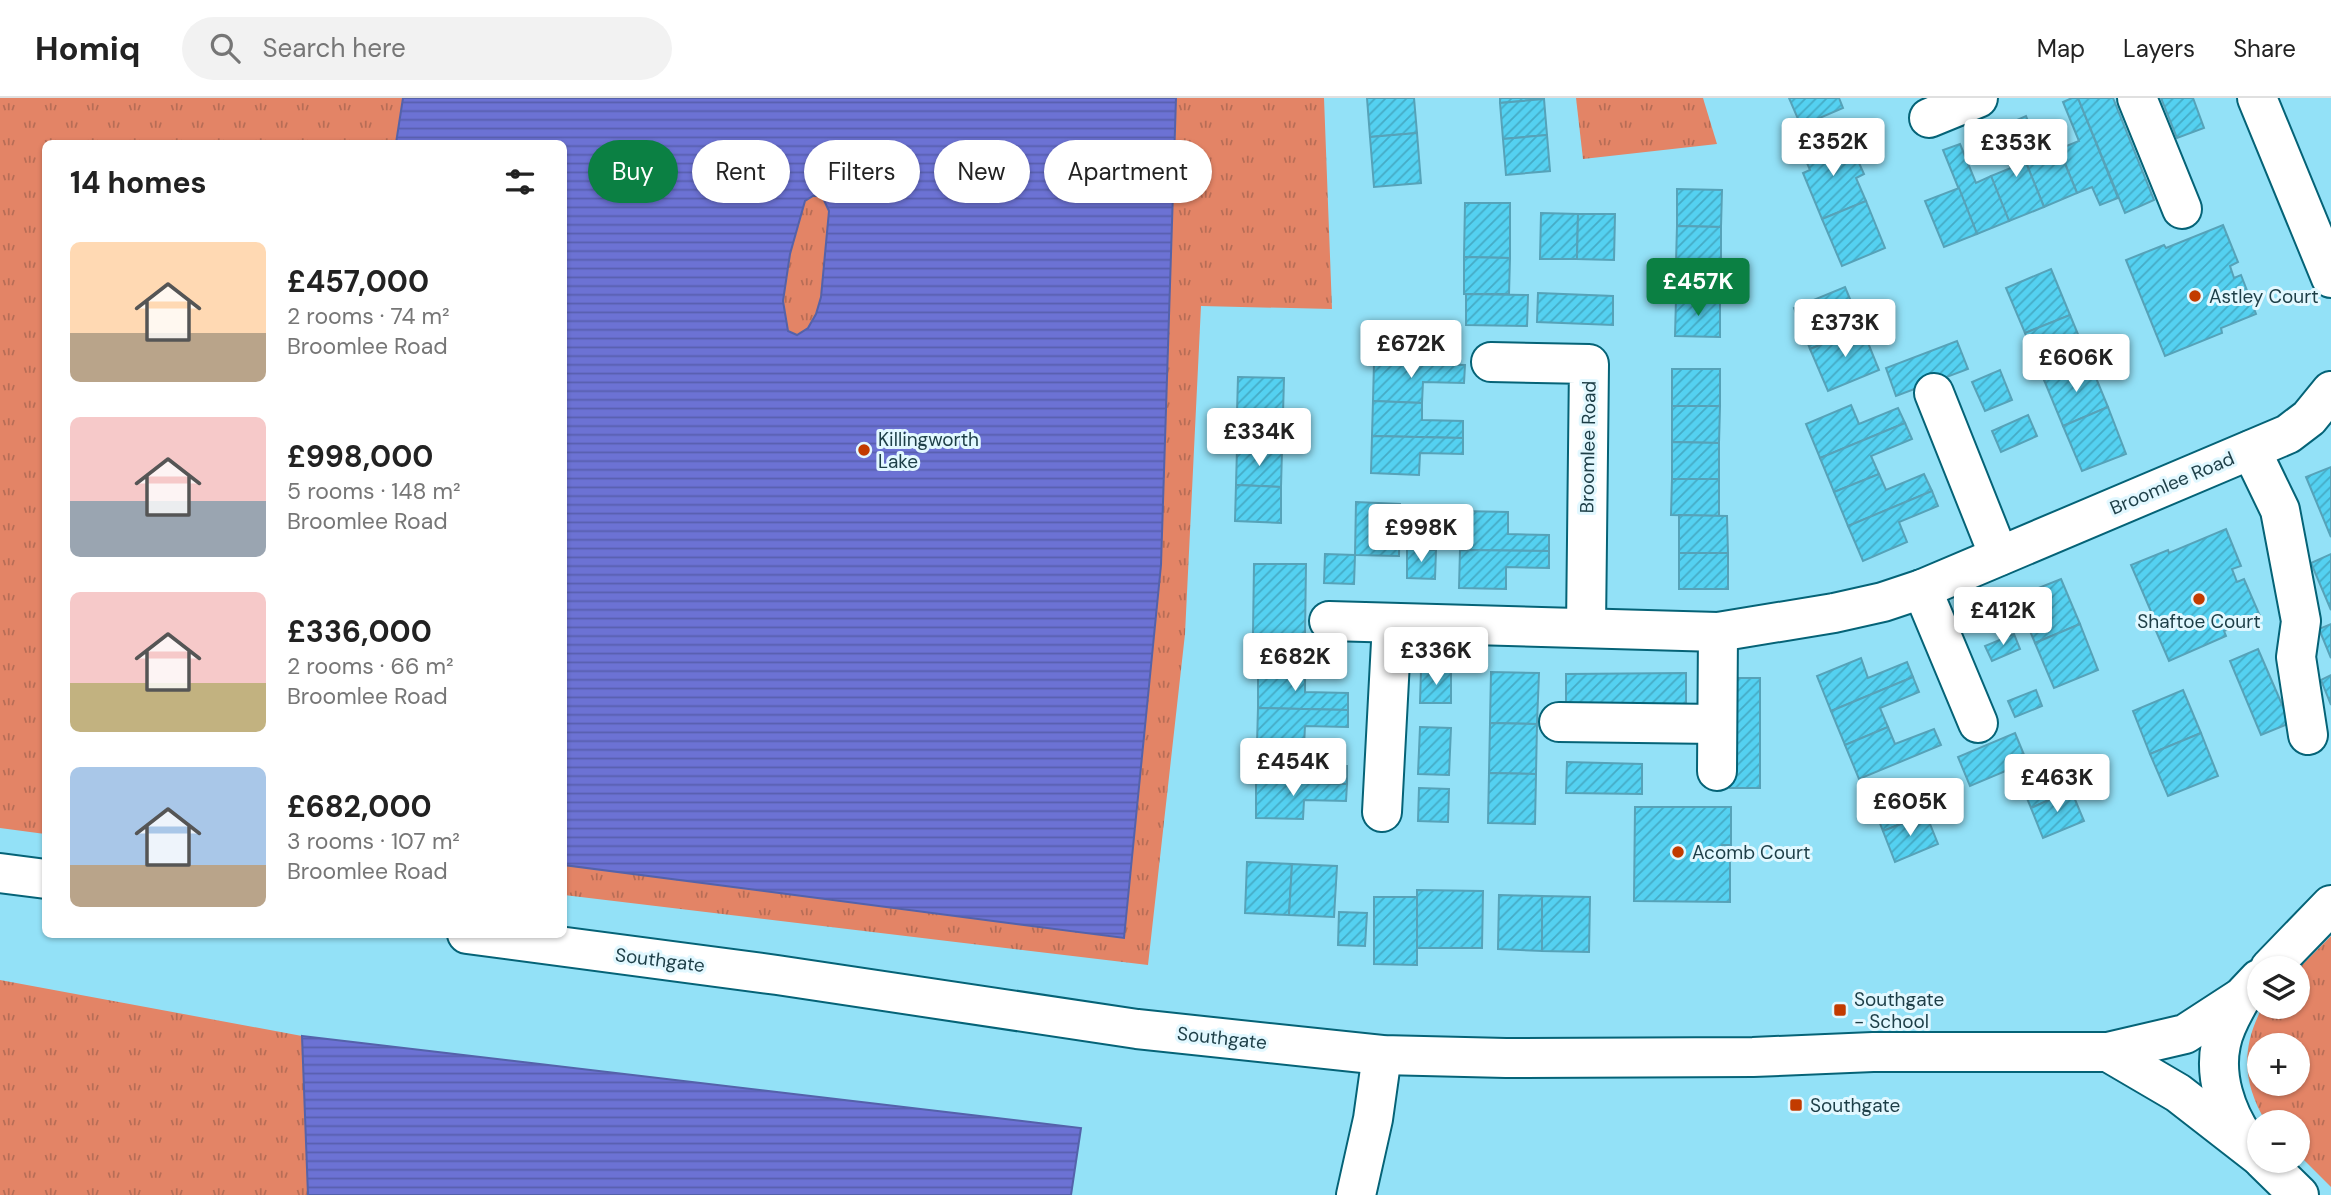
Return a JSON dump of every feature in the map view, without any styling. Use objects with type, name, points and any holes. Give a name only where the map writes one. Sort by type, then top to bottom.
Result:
[{"type":"street","points":[[1930,118],[1978,98]]},
{"type":"street","points":[[2137,98],[2182,209]]},
{"type":"street","points":[[2257,98],[2331,278]]},
{"type":"street","name":"Broomlee Road","points":[[1491,362],[1589,364],[1586,628]]},
{"type":"street","name":"Broomlee Road","points":[[1329,621],[1718,632],[1883,602],[1922,589],[2288,434],[2309,418],[2331,391]]},
{"type":"street","points":[[1934,393],[1999,556]]},
{"type":"street","points":[[2251,450],[2280,510],[2301,621],[2296,657],[2308,735]]},
{"type":"street","points":[[1922,589],[1978,723]]},
{"type":"street","points":[[1382,812],[1392,623]]},
{"type":"street","points":[[1717,771],[1718,632]]},
{"type":"street","points":[[1559,722],[1717,724]]},
{"type":"street","points":[[0,873],[42,878]]},
{"type":"street","points":[[2282,956],[2331,905]]},
{"type":"street","name":"Southgate","points":[[497,938],[777,975],[1137,1029],[1382,1055],[1519,1058],[1752,1057],[1873,1052],[2108,1052],[2185,1034],[2247,991]]},
{"type":"street","name":"Southgate","points":[[2247,994],[2228,1023],[2220,1045],[2219,1070],[2224,1098],[2233,1122],[2247,1140]]},
{"type":"street","name":"Southgate","points":[[2108,1052],[2178,1093],[2247,1146]]},
{"type":"street","points":[[1356,1195],[1373,1119],[1382,1055]]},
{"type":"street","name":"Southgate","points":[[2276,1173],[2298,1195]]},
{"type":"green space","name":"Killingworth Lake","points":[[0,98],[1324,98],[1332,309],[1201,306],[1185,634],[1148,965],[567,895],[567,140],[42,140],[42,834],[0,828]]},
{"type":"green space","points":[[1576,98],[1703,98],[1717,144],[1583,159]]},
{"type":"green space","points":[[2331,936],[2331,1187],[2310,1166],[2310,1110],[2260,1110],[2253,1096],[2310,1096],[2310,1033],[2252,1033],[2256,1021],[2310,1019],[2310,957]]},
{"type":"green space","points":[[0,980],[302,1036],[308,1195],[0,1195]]},
{"type":"shaded area","name":"Killingworth Lake","points":[[403,98],[1176,98],[1175,140],[1044,140],[1044,203],[1173,203],[1161,565],[1124,938],[567,865],[567,140],[396,140]],"holes":[[[804,140],[920,140],[920,203],[825,203],[829,211],[821,297],[808,328],[797,335],[788,331],[783,301],[790,254],[804,203]]]},
{"type":"shaded area","points":[[302,1036],[1081,1128],[1071,1195],[308,1195]]},
{"type":"building","points":[[1367,98],[1414,98],[1417,133],[1370,137]]},
{"type":"building","points":[[1500,98],[1544,98],[1544,99],[1500,103]]},
{"type":"building","points":[[1789,98],[1839,98],[1843,108],[1801,126]]},
{"type":"building","points":[[2078,98],[2118,198],[2100,205],[2092,187],[2077,193],[2059,149],[2079,141],[2063,102]]},
{"type":"building","points":[[2078,98],[2113,98],[2154,200],[2125,213]]},
{"type":"building","points":[[2161,98],[2193,98],[2204,128],[2177,138]]},
{"type":"building","points":[[1544,99],[1547,135],[1503,139],[1500,103]]},
{"type":"building","points":[[2026,116],[2042,156],[2059,149],[2077,193],[2044,207],[2010,123]]},
{"type":"building","points":[[2010,123],[2044,207],[2009,221],[1991,176],[2011,168],[1995,129]]},
{"type":"building","points":[[1417,133],[1421,183],[1374,187],[1370,137]]},
{"type":"building","points":[[1547,135],[1550,171],[1506,175],[1503,139]]},
{"type":"building","points":[[1838,136],[1847,158],[1855,154],[1864,174],[1856,178],[1866,201],[1822,219],[1803,173],[1810,170],[1802,151]]},
{"type":"building","points":[[1960,144],[1976,183],[1991,176],[2009,221],[1977,234],[1943,150]]},
{"type":"building","points":[[1959,188],[1977,234],[1944,247],[1925,201]]},
{"type":"building","points":[[1677,189],[1722,190],[1721,227],[1677,226]]},
{"type":"building","points":[[1866,201],[1885,248],[1842,266],[1822,219]]},
{"type":"building","points":[[1465,203],[1510,203],[1510,258],[1464,257]]},
{"type":"building","points":[[1541,213],[1578,214],[1577,259],[1540,259]]},
{"type":"building","points":[[1578,214],[1615,214],[1614,260],[1577,259]]},
{"type":"building","name":"Astley Court","points":[[2223,225],[2238,262],[2230,266],[2234,278],[2241,275],[2256,314],[2221,328],[2222,333],[2165,356],[2126,260],[2164,245],[2166,248]]},
{"type":"building","points":[[1677,226],[1721,227],[1721,263],[1676,263]]},
{"type":"building","points":[[1464,257],[1510,258],[1509,294],[1464,294]]},
{"type":"building","points":[[1676,263],[1721,263],[1720,300],[1676,299]]},
{"type":"building","points":[[2051,269],[2070,315],[2025,333],[2006,288]]},
{"type":"building","points":[[1845,287],[1862,328],[1810,349],[1794,308]]},
{"type":"building","points":[[1538,293],[1613,296],[1613,325],[1537,322]]},
{"type":"building","points":[[1466,294],[1528,295],[1527,326],[1466,325]]},
{"type":"building","points":[[1676,299],[1720,300],[1720,337],[1675,336]]},
{"type":"building","points":[[2070,315],[2089,361],[2044,380],[2025,333]]},
{"type":"building","points":[[1862,328],[1879,370],[1828,391],[1810,349]]},
{"type":"building","points":[[1957,341],[1968,369],[1896,396],[1886,368]]},
{"type":"building","points":[[2089,361],[2108,407],[2063,426],[2044,380]]},
{"type":"building","points":[[1374,363],[1465,365],[1464,383],[1423,382],[1422,403],[1373,401]]},
{"type":"building","points":[[1672,369],[1720,369],[1720,406],[1672,406]]},
{"type":"building","points":[[2000,370],[2012,400],[1985,411],[1972,382]]},
{"type":"building","points":[[1238,377],[1284,378],[1283,414],[1237,413]]},
{"type":"building","points":[[1373,401],[1422,403],[1422,420],[1463,421],[1463,438],[1372,436]]},
{"type":"building","points":[[1851,405],[1859,424],[1898,408],[1905,423],[1820,458],[1806,424]]},
{"type":"building","points":[[1672,406],[1720,406],[1719,443],[1672,442]]},
{"type":"building","points":[[2108,407],[2126,454],[2082,471],[2063,426]]},
{"type":"building","points":[[1237,413],[1283,414],[1282,450],[1237,449]]},
{"type":"building","points":[[2028,415],[2037,436],[2001,452],[1992,431]]},
{"type":"building","points":[[1905,423],[1912,439],[1871,456],[1879,474],[1834,492],[1820,458]]},
{"type":"building","points":[[1372,436],[1463,438],[1463,454],[1420,453],[1419,475],[1371,473]]},
{"type":"building","points":[[1672,442],[1719,443],[1719,479],[1672,479]]},
{"type":"building","points":[[1237,449],[1282,450],[1281,487],[1236,485]]},
{"type":"building","points":[[2331,467],[2331,537],[2306,477]]},
{"type":"building","points":[[1879,474],[1886,490],[1924,474],[1932,491],[1848,526],[1834,492]]},
{"type":"building","points":[[1672,479],[1719,479],[1719,516],[1671,515]]},
{"type":"building","points":[[1236,485],[1281,487],[1281,523],[1235,521]]},
{"type":"building","points":[[1932,491],[1938,506],[1899,522],[1907,542],[1863,561],[1848,526]]},
{"type":"building","points":[[1356,502],[1400,504],[1399,556],[1355,555]]},
{"type":"building","points":[[1461,511],[1508,512],[1508,534],[1549,535],[1549,551],[1460,550]]},
{"type":"building","points":[[1679,515],[1727,516],[1728,553],[1679,553]]},
{"type":"building","name":"Shaftoe Court","points":[[2226,529],[2241,566],[2232,569],[2237,582],[2244,579],[2260,616],[2224,631],[2226,636],[2169,661],[2131,565],[2168,550],[2169,553]]},
{"type":"building","points":[[1407,549],[1436,550],[1435,579],[1407,578]]},
{"type":"building","points":[[1460,550],[1549,551],[1549,568],[1506,567],[1506,589],[1459,588]]},
{"type":"building","points":[[1679,553],[1728,553],[1728,589],[1679,589]]},
{"type":"building","points":[[1325,554],[1355,555],[1354,584],[1324,583]]},
{"type":"building","points":[[2331,554],[2331,610],[2311,563]]},
{"type":"building","points":[[1254,564],[1306,564],[1305,634],[1253,634]]},
{"type":"building","points":[[2061,579],[2080,624],[2035,643],[2016,597]]},
{"type":"building","points":[[2080,624],[2098,670],[2054,688],[2035,643]]},
{"type":"building","points":[[2331,624],[2331,658],[2319,629]]},
{"type":"building","points":[[2014,634],[2020,649],[1992,661],[1985,646]]},
{"type":"building","points":[[2258,649],[2290,723],[2261,735],[2230,661]]},
{"type":"building","points":[[1861,658],[1868,678],[1907,662],[1913,677],[1831,711],[1817,676]]},
{"type":"building","points":[[1421,670],[1451,670],[1451,703],[1420,703]]},
{"type":"building","points":[[1258,671],[1305,672],[1305,692],[1348,693],[1348,710],[1258,708]]},
{"type":"building","points":[[1491,672],[1539,673],[1537,724],[1490,723]]},
{"type":"building","points":[[1686,673],[1686,705],[1566,706],[1566,674]]},
{"type":"building","points":[[2331,675],[2331,705],[2321,680]]},
{"type":"building","points":[[1913,677],[1919,692],[1880,708],[1888,727],[1845,745],[1831,711]]},
{"type":"building","points":[[1730,678],[1760,678],[1760,788],[1730,788]]},
{"type":"building","points":[[2036,690],[2042,706],[2015,717],[2008,701]]},
{"type":"building","points":[[2183,690],[2201,733],[2150,754],[2133,711]]},
{"type":"building","points":[[1258,708],[1348,710],[1348,727],[1305,726],[1304,746],[1257,745]]},
{"type":"building","points":[[1490,723],[1537,724],[1536,774],[1489,773]]},
{"type":"building","points":[[1420,727],[1451,728],[1449,775],[1418,774]]},
{"type":"building","points":[[1888,727],[1895,744],[1934,729],[1941,745],[1859,779],[1845,745]]},
{"type":"building","points":[[2015,733],[2027,762],[1970,786],[1958,757]]},
{"type":"building","points":[[2201,733],[2218,776],[2168,796],[2150,754]]},
{"type":"building","points":[[1257,745],[1304,746],[1304,766],[1347,766],[1347,784],[1256,782]]},
{"type":"building","points":[[2058,760],[2071,790],[2031,808],[2018,777]]},
{"type":"building","points":[[1567,762],[1642,764],[1642,794],[1566,793]]},
{"type":"building","points":[[1489,773],[1536,774],[1535,824],[1488,823]]},
{"type":"building","points":[[1256,782],[1347,784],[1346,801],[1304,800],[1303,819],[1256,818]]},
{"type":"building","points":[[1914,784],[1926,814],[1883,831],[1871,801]]},
{"type":"building","points":[[1419,788],[1449,789],[1448,822],[1418,821]]},
{"type":"building","points":[[2071,790],[2084,821],[2043,838],[2031,808]]},
{"type":"building","name":"Acomb Court","points":[[1635,807],[1731,807],[1731,845],[1722,845],[1722,860],[1730,860],[1730,902],[1634,901]]},
{"type":"building","points":[[1926,814],[1938,844],[1895,862],[1883,831]]},
{"type":"building","points":[[1247,862],[1292,864],[1289,915],[1245,913]]},
{"type":"building","points":[[1292,864],[1337,866],[1334,917],[1289,915]]},
{"type":"building","points":[[1417,890],[1483,891],[1482,948],[1417,948]]},
{"type":"building","points":[[1499,895],[1542,896],[1542,951],[1498,949]]},
{"type":"building","points":[[1542,896],[1590,897],[1589,952],[1542,951]]},
{"type":"building","points":[[1374,897],[1417,897],[1417,965],[1374,964]]},
{"type":"building","points":[[1339,912],[1367,913],[1365,946],[1338,945]]},
{"type":"place","name":"Astley Court","points":[[2195,296]]},
{"type":"place","name":"Killingworth Lake","points":[[864,450]]},
{"type":"place","name":"Shaftoe Court","points":[[2199,599]]},
{"type":"place","name":"Acomb Court","points":[[1678,852]]},
{"type":"place","name":"Southgate - School","points":[[1840,1010]]},
{"type":"place","name":"Southgate","points":[[1796,1105]]}]
